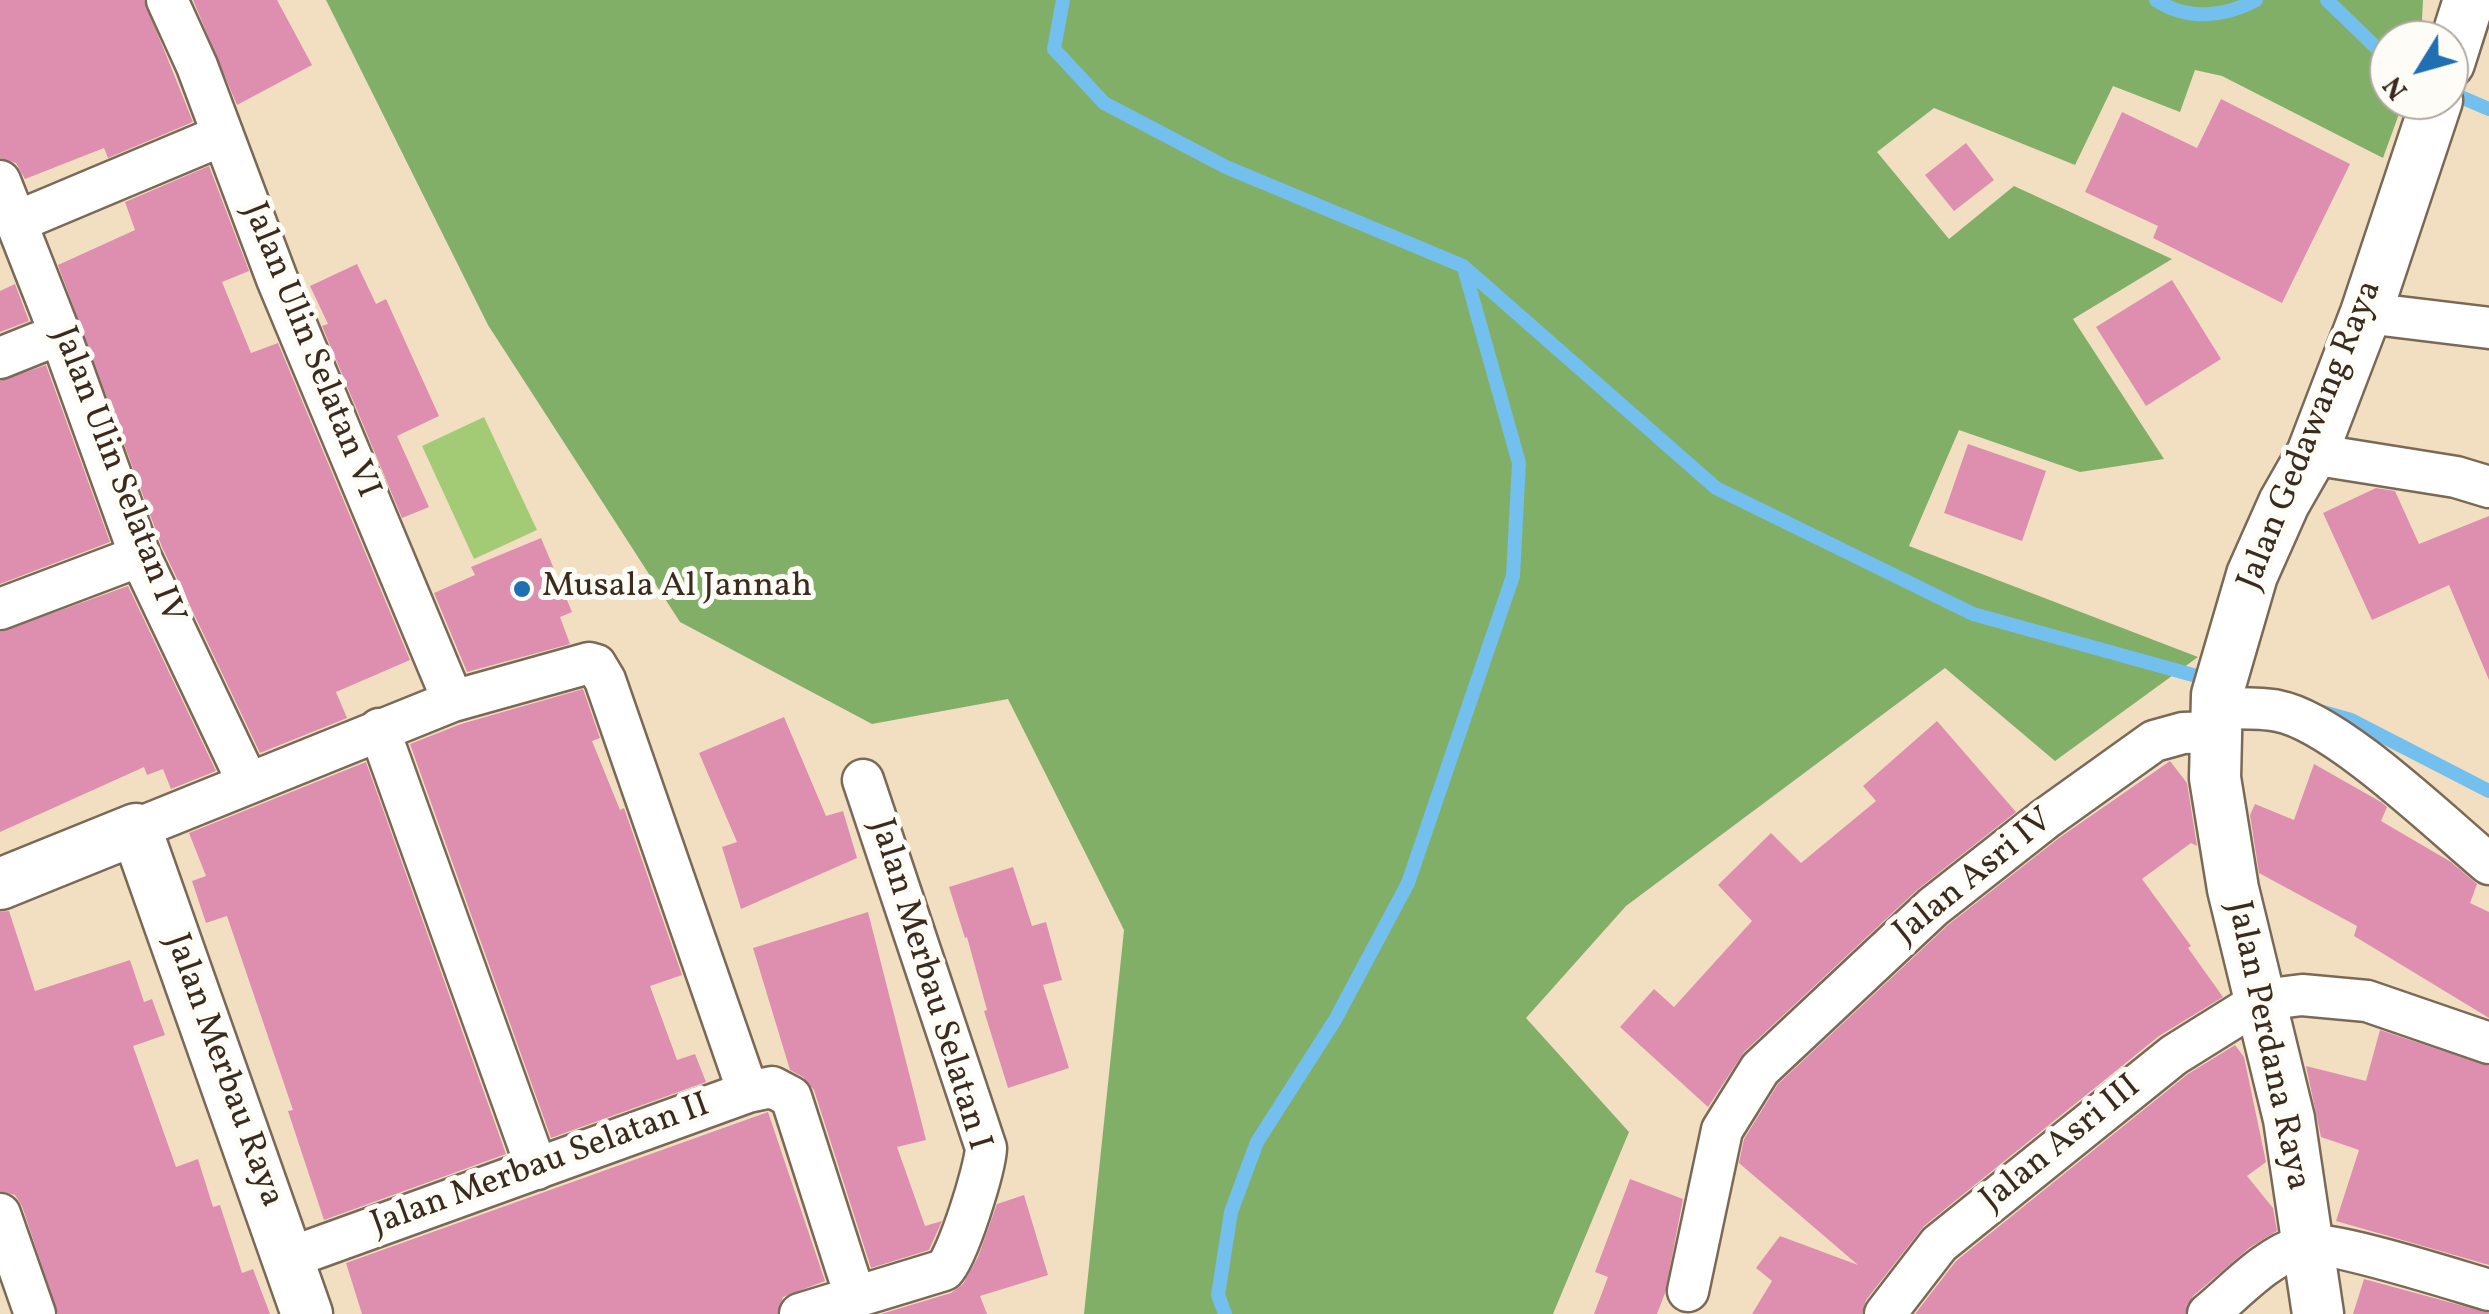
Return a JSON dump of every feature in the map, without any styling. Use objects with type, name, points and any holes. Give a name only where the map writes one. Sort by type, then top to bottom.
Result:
[{"type":"street","name":"Jalan Ulin Selatan VI","points":[[167,0],[224,135],[277,279],[452,701]]},
{"type":"street","name":"Jalan Gedawang Raya","points":[[2216,728],[2252,574],[2284,503],[2312,454],[2366,313],[2430,120]]},
{"type":"street","points":[[16,222],[224,135]]},
{"type":"street","name":"Jalan Ulin Selatan IV","points":[[0,181],[140,556],[247,781]]},
{"type":"street","points":[[2366,313],[2489,328]]},
{"type":"street","points":[[0,358],[60,334]]},
{"type":"street","points":[[2312,454],[2456,477],[2489,487]]},
{"type":"street","points":[[0,609],[140,556]]},
{"type":"street","points":[[0,884],[452,701],[589,664],[596,666],[605,680],[748,1092]]},
{"type":"street","name":"Jalan Asri IV","points":[[1688,1291],[1722,1130],[1760,1069],[1933,907],[2045,819],[2154,741],[2278,711],[2310,722],[2347,746],[2489,864]]},
{"type":"street","name":"Jalan Perdana Raya","points":[[2216,728],[2232,888],[2288,1119],[2318,1314]]},
{"type":"street","points":[[379,729],[537,1169]]},
{"type":"street","name":"Jalan Merbau Selatan I","points":[[791,1097],[827,1307],[944,1270],[952,1262],[983,1172],[986,1148],[863,780]]},
{"type":"street","name":"Jalan Merbau Raya","points":[[136,829],[307,1314]]},
{"type":"street","points":[[2262,1000],[2302,995],[2367,1001],[2489,1043]]},
{"type":"street","name":"Jalan Asri III","points":[[1885,1314],[1938,1244],[2174,1056],[2262,1000]]},
{"type":"street","name":"Jalan Merbau Selatan II","points":[[290,1258],[748,1092],[772,1087],[791,1097]]},
{"type":"street","points":[[0,1214],[35,1314]]},
{"type":"street","points":[[2208,1314],[2269,1263],[2305,1244],[2371,1256],[2489,1290]]},
{"type":"green space","points":[[326,0],[2423,0],[2422,20],[2369,20],[2369,120],[2397,120],[2383,158],[2222,76],[2195,70],[2180,112],[2113,86],[2075,165],[1934,108],[1877,152],[1949,239],[2014,186],[2172,259],[2073,319],[2164,459],[2080,472],[1959,430],[1909,546],[2198,657],[2055,761],[1945,668],[1626,906],[1526,1018],[1629,1132],[1553,1314],[1084,1314],[1124,930],[1008,699],[872,724],[680,622],[488,325]]},
{"type":"green space","points":[[484,417],[537,530],[474,559],[422,446]]},
{"type":"building","points":[[0,0],[144,0],[193,122],[108,158],[104,148],[25,179],[16,163],[0,158]]},
{"type":"building","points":[[193,0],[277,0],[312,65],[237,105]]},
{"type":"building","points":[[2221,99],[2350,164],[2282,303],[2153,238],[2158,226],[2085,192],[2122,112],[2197,148]]},
{"type":"building","points":[[1966,143],[1994,180],[1954,211],[1925,175]]},
{"type":"building","points":[[209,166],[249,271],[222,282],[251,353],[278,343],[410,660],[336,692],[347,718],[260,753],[162,547],[58,265],[135,230],[125,202]]},
{"type":"building","points":[[357,264],[376,304],[386,299],[439,416],[397,436],[429,507],[402,518],[322,326],[328,324],[310,286]]},
{"type":"building","points":[[2172,280],[2221,359],[2146,406],[2096,327]]},
{"type":"building","points":[[15,284],[29,321],[0,332],[0,291]]},
{"type":"building","points":[[46,365],[110,542],[0,584],[0,381]]},
{"type":"building","points":[[1968,444],[2046,471],[2022,541],[1944,513]]},
{"type":"building","points":[[2376,488],[2395,491],[2419,544],[2489,516],[2489,680],[2449,585],[2372,620],[2323,513]]},
{"type":"building","points":[[541,538],[572,612],[560,617],[570,644],[467,672],[434,593],[475,575],[471,567]]},
{"type":"building","points":[[128,586],[216,771],[171,789],[163,769],[147,775],[144,767],[0,832],[0,632]]},
{"type":"building","points":[[583,689],[600,738],[592,741],[620,810],[624,808],[682,975],[650,986],[677,1060],[695,1054],[706,1082],[551,1138],[410,744],[461,724]]},
{"type":"building","points":[[784,717],[826,816],[843,811],[857,858],[741,909],[722,847],[737,842],[699,753]]},
{"type":"building","points":[[1937,721],[2016,812],[1917,890],[1744,1052],[1708,1107],[1620,1027],[1654,989],[1674,1007],[1752,921],[1718,885],[1771,833],[1801,863],[1876,801],[1863,786]]},
{"type":"building","points":[[2170,761],[2187,783],[2197,846],[2191,843],[2142,879],[2223,997],[2159,1036],[1924,1226],[1866,1300],[1862,1314],[1752,1314],[1772,1281],[1756,1268],[1780,1236],[1858,1265],[1739,1163],[1744,1139],[1778,1084],[1948,925],[2059,838]]},
{"type":"building","points":[[366,762],[506,1154],[324,1220],[288,1111],[293,1110],[227,916],[206,923],[192,881],[206,876],[189,833]]},
{"type":"building","points":[[2314,764],[2381,802],[2387,807],[2381,821],[2451,862],[2477,884],[2470,903],[2489,912],[2489,1018],[2354,936],[2357,926],[2259,873],[2250,815],[2255,804],[2294,820]]},
{"type":"building","points":[[1013,867],[1032,926],[1046,922],[1062,980],[1043,985],[1069,1068],[1008,1088],[967,937],[949,887]]},
{"type":"building","points":[[9,911],[35,991],[130,960],[144,1002],[152,999],[165,1035],[133,1046],[176,1167],[198,1159],[213,1207],[220,1205],[242,1273],[253,1269],[270,1314],[58,1314],[22,1206],[15,1195],[0,1191],[0,912]]},
{"type":"building","points":[[868,912],[926,1140],[897,1147],[925,1226],[942,1221],[929,1250],[871,1268],[814,1090],[790,1070],[753,948]]},
{"type":"building","points":[[2380,1030],[2489,1066],[2489,1265],[2336,1221],[2359,1150],[2321,1137],[2306,1066],[2366,1081]]},
{"type":"building","points":[[2235,1045],[2244,1057],[2266,1162],[2247,1176],[2273,1208],[2277,1231],[2249,1248],[2193,1296],[2185,1314],[1915,1314],[1956,1261],[2188,1074]]},
{"type":"building","points":[[768,1112],[825,1281],[783,1297],[777,1314],[362,1314],[346,1263]]},
{"type":"building","points":[[1630,1179],[1683,1199],[1665,1293],[1657,1314],[1594,1314],[1608,1277],[1595,1272]]},
{"type":"building","points":[[1024,1195],[1048,1275],[980,1296],[987,1314],[881,1314],[951,1293],[963,1284],[978,1257],[997,1204]]},
{"type":"building","points":[[2364,1279],[2489,1313],[2489,1314],[2353,1314]]},
{"type":"waterway","points":[[1063,0],[1054,49],[1104,103],[1226,167],[1463,266],[1716,488],[1973,614],[2211,680]]},
{"type":"waterway","points":[[2156,0],[2193,14],[2218,13],[2256,0]]},
{"type":"waterway","points":[[2327,0],[2369,41]]},
{"type":"waterway","points":[[2469,100],[2489,109]]},
{"type":"waterway","points":[[1225,1314],[1218,1295],[1231,1212],[1257,1142],[1335,1020],[1408,883],[1513,576],[1519,463],[1464,268]]},
{"type":"waterway","points":[[2323,712],[2351,720],[2489,791]]},
{"type":"place","name":"Musala Al Jannah","points":[[522,589]]}]
